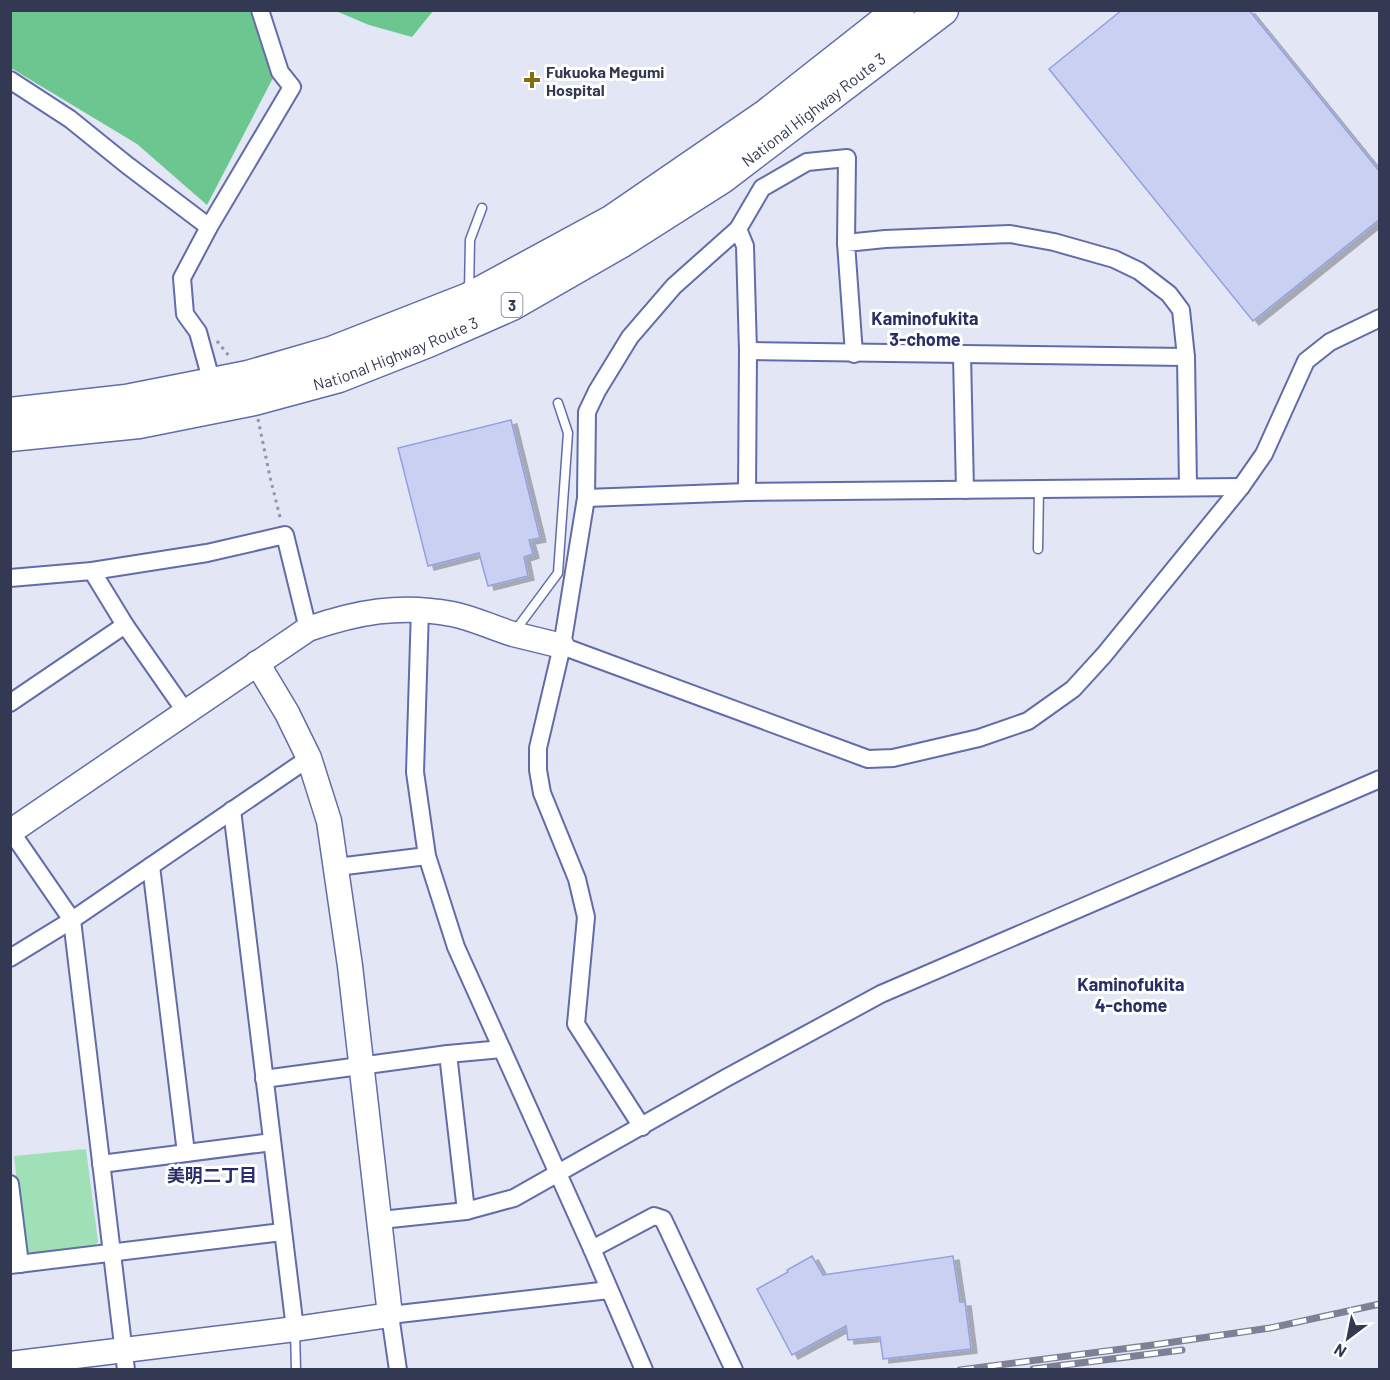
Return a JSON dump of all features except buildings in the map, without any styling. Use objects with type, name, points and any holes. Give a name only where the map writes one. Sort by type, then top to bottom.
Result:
[{"type":"highway","name":"National Highway Route 3","points":[[10,412],[126,400],[248,376],[331,352],[469,298],[611,221],[766,114],[898,10]]},
{"type":"highway","name":"National Highway Route 3","points":[[10,436],[139,423],[254,400],[339,378],[512,305],[620,243],[722,178],[943,10]]},
{"type":"street","points":[[212,383],[198,333],[185,314],[182,278],[209,227],[292,87],[280,72],[260,10]]},
{"type":"street","points":[[10,80],[70,119],[209,227]]},
{"type":"street","points":[[642,1127],[576,1024],[586,917],[577,879],[542,793],[538,770],[538,748],[562,646],[586,498],[587,412],[630,337],[674,286],[738,229],[762,188],[807,162],[847,158],[846,243],[854,354]]},
{"type":"street","points":[[738,229],[745,246],[748,351],[747,492]]},
{"type":"street","points":[[846,243],[885,239],[1010,234],[1054,242],[1114,259],[1139,271],[1169,294],[1181,310],[1186,357],[1188,487]]},
{"type":"street","points":[[125,1360],[72,920],[11,831],[308,629],[339,618],[377,610],[420,609],[454,614],[513,634],[562,646],[868,759],[893,758],[968,741],[1028,721],[1072,688],[1104,655],[1241,487],[1264,454],[1306,361],[1330,342],[1380,318]]},
{"type":"street","points":[[748,351],[1186,357]]},
{"type":"street","points":[[962,355],[965,490]]},
{"type":"street","points":[[586,498],[747,492],[1241,487]]},
{"type":"street","points":[[10,588],[18,578],[92,571],[207,553],[285,535],[308,629]]},
{"type":"street","points":[[92,571],[125,625],[185,711]]},
{"type":"street","points":[[420,609],[415,772],[427,856],[456,947],[644,1370]]},
{"type":"street","points":[[10,703],[125,625]]},
{"type":"street","points":[[257,663],[287,713],[309,758],[329,821],[337,867],[398,1370]]},
{"type":"street","points":[[10,958],[72,920],[309,758]]},
{"type":"street","points":[[381,1220],[466,1211],[514,1198],[726,1078],[881,994],[1380,779]]},
{"type":"street","points":[[232,810],[295,1329]]},
{"type":"street","points":[[337,867],[427,856]]},
{"type":"street","points":[[151,866],[186,1153]]},
{"type":"street","points":[[264,1079],[502,1049]]},
{"type":"street","points":[[448,1054],[466,1211]]},
{"type":"street","points":[[101,1164],[272,1143]]},
{"type":"street","points":[[10,1184],[15,1265],[282,1232]]},
{"type":"street","points":[[592,1249],[654,1216],[663,1219],[734,1370]]},
{"type":"street","points":[[10,1364],[125,1360],[295,1329],[609,1290]]},
{"type":"lane","points":[[469,298],[470,240],[482,208]]},
{"type":"lane","points":[[513,634],[558,573],[568,434],[558,403]]},
{"type":"lane","points":[[1038,549],[1039,489]]},
{"type":"lane","points":[[295,1329],[296,1370]]},
{"type":"path","points":[[254,400],[285,535]]},
{"type":"green space","points":[[433,10],[412,37],[369,25],[336,11]]},
{"type":"green space","points":[[10,11],[259,11],[270,42],[273,78],[207,205],[137,144],[11,68]]},
{"type":"green space","points":[[86,1149],[98,1242],[93,1248],[32,1256],[25,1252],[14,1156]]},
{"type":"railway","points":[[960,1370],[1270,1328],[1380,1304]]},
{"type":"railway","points":[[1033,1369],[1182,1350]]},
{"type":"place","name":"Fukuoka Megumi Hospital","points":[[532,80]]},
{"type":"district","name":"Kaminofukita 3-chome","points":[[925,328]]},
{"type":"district","name":"Kaminofukita 4-chome","points":[[1131,994]]},
{"type":"district","name":"美明二丁目","points":[[212,1175]]}]
